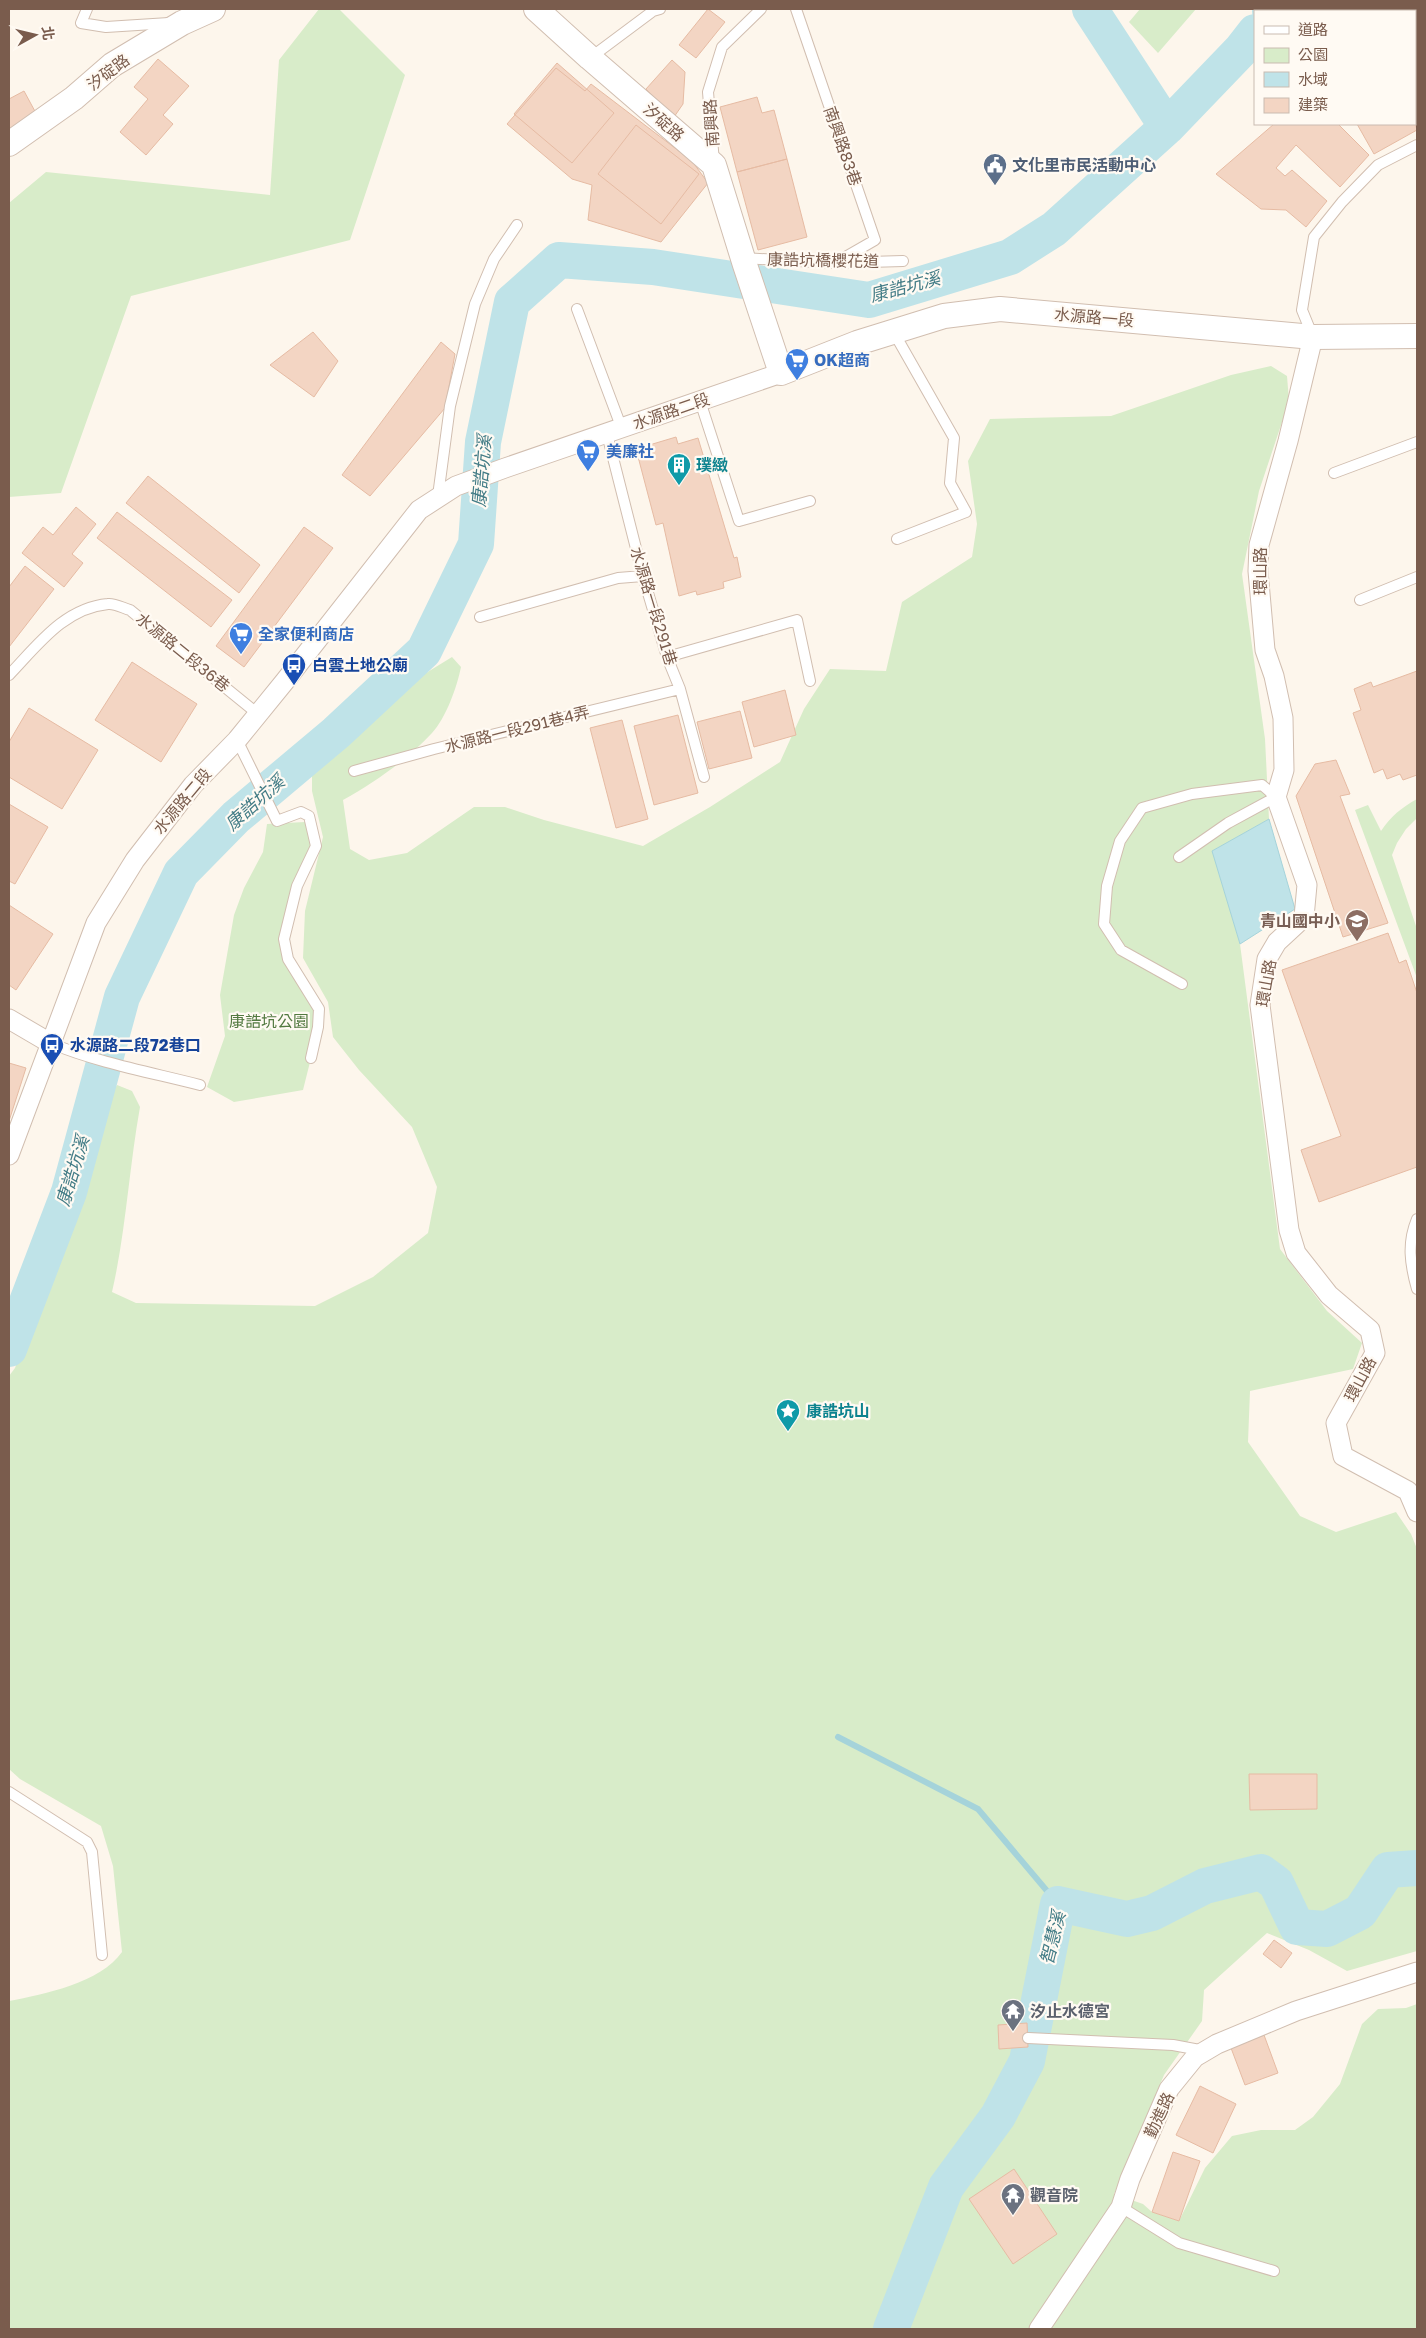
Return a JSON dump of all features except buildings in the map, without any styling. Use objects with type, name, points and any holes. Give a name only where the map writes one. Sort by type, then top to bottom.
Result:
[{"type":"street","name":"汐碇路","points":[[9,144],[74,98],[112,65],[182,23],[213,9]]},
{"type":"street","name":"汐碇路","points":[[536,9],[714,165]]},
{"type":"street","points":[[714,165],[743,262],[782,373]]},
{"type":"street","name":"水源路一段","points":[[782,373],[857,343],[944,316],[1000,309],[1313,337],[1417,336]]},
{"type":"street","name":"環山路","points":[[1313,337],[1288,441],[1259,545],[1258,571],[1265,650],[1274,676],[1282,718],[1284,770],[1276,796],[1307,885],[1304,917],[1277,942],[1267,959],[1260,1005],[1289,1230],[1296,1253],[1329,1295],[1370,1330],[1375,1353],[1336,1423],[1342,1456],[1408,1491],[1417,1512]]},
{"type":"street","name":"水源路二段","points":[[9,1155],[96,923],[135,860],[193,785],[237,740],[419,510],[456,486],[782,373]]},
{"type":"street","points":[[9,1019],[50,1043]]},
{"type":"street","name":"勤進路","points":[[1039,2329],[1121,2207],[1130,2180],[1169,2089],[1195,2057],[1217,2044],[1296,2011],[1417,1972]]},
{"type":"lane","points":[[87,9],[81,23],[106,27],[182,23]]},
{"type":"lane","points":[[590,58],[653,11],[660,9]]},
{"type":"lane","name":"南興路","points":[[714,165],[708,92],[722,47],[761,9]]},
{"type":"lane","name":"南興路83巷","points":[[796,9],[875,240],[836,263]]},
{"type":"lane","points":[[1313,337],[1302,310],[1314,237],[1342,202],[1378,165],[1417,145]]},
{"type":"lane","points":[[438,496],[450,406],[475,304],[494,259],[517,225]]},
{"type":"lane","name":"康誥坑橋櫻花道","points":[[743,262],[836,263],[903,261]]},
{"type":"lane","name":"水源路一段291巷","points":[[577,308],[614,431],[643,576],[667,657],[680,688],[704,777]]},
{"type":"lane","points":[[893,332],[954,438],[950,483],[966,512],[897,538]]},
{"type":"lane","points":[[700,401],[739,522],[810,501]]},
{"type":"lane","points":[[1334,473],[1417,442]]},
{"type":"lane","points":[[480,618],[618,578],[643,576]]},
{"type":"lane","points":[[1360,600],[1417,576]]},
{"type":"lane","name":"水源路二段36巷","points":[[9,675],[60,622],[87,610],[109,604],[130,610],[258,714]]},
{"type":"lane","points":[[667,657],[797,620],[810,681]]},
{"type":"lane","name":"水源路一段291巷4弄","points":[[354,771],[434,749],[680,688]]},
{"type":"lane","points":[[237,740],[277,822],[301,812],[309,816],[316,846],[298,886],[284,939],[288,959],[318,1009],[318,1027],[311,1058]]},
{"type":"lane","points":[[1179,857],[1228,823],[1276,796],[1262,785],[1192,794],[1142,808],[1120,841],[1106,886],[1104,924],[1121,950],[1182,984]]},
{"type":"lane","points":[[50,1043],[77,1054],[200,1085]]},
{"type":"lane","points":[[1417,1219],[1410,1234],[1412,1270],[1417,1289]]},
{"type":"lane","points":[[9,1792],[87,1842],[92,1852],[102,1955]]},
{"type":"lane","points":[[1028,2038],[1173,2045],[1206,2051]]},
{"type":"lane","points":[[1121,2207],[1179,2243],[1274,2271]]},
{"type":"green space","points":[[319,9],[339,9],[405,75],[350,240],[131,296],[61,493],[9,497],[9,203],[46,172],[270,195],[279,60]]},
{"type":"green space","points":[[1140,9],[1196,9],[1158,53],[1129,22]]},
{"type":"green space","points":[[1271,366],[1287,376],[1289,401],[1259,491],[1242,574],[1265,739],[1269,819],[1213,851],[1240,944],[1280,1249],[1327,1311],[1362,1343],[1353,1369],[1250,1391],[1248,1442],[1300,1516],[1336,1532],[1396,1512],[1411,1534],[1417,1549],[1417,1951],[1347,1971],[1309,1950],[1267,1933],[1204,1990],[1202,2021],[1164,2075],[1114,2194],[1143,2204],[1152,2212],[1179,2221],[1205,2168],[1232,2136],[1261,2130],[1295,2130],[1313,2117],[1340,2084],[1362,2024],[1378,2009],[1406,2008],[1417,2004],[1417,2329],[9,2329],[9,2001],[71,1986],[100,1972],[122,1952],[113,1866],[101,1826],[20,1779],[9,1769],[9,1376],[15,1368],[36,1312],[58,1263],[105,1105],[117,1085],[132,1091],[140,1107],[121,1246],[112,1292],[136,1303],[315,1306],[373,1277],[428,1233],[437,1187],[412,1127],[359,1070],[333,1037],[328,1002],[303,958],[305,911],[323,837],[312,791],[312,776],[413,681],[452,657],[461,667],[450,702],[437,727],[423,743],[401,761],[367,786],[343,800],[350,849],[369,860],[407,853],[474,807],[505,807],[544,820],[643,846],[710,807],[780,762],[804,709],[830,669],[886,671],[902,602],[972,557],[977,524],[968,461],[990,419],[1111,416],[1231,375]]},
{"type":"green space","points":[[1417,799],[1417,818],[1406,829],[1392,855],[1417,929],[1417,978],[1355,810],[1368,805],[1381,831],[1397,813]]},
{"type":"green space","name":"康誥坑公園","points":[[305,822],[312,848],[292,892],[280,949],[319,1009],[311,1058],[303,1090],[234,1102],[207,1087],[225,1036],[220,995],[234,915],[244,888],[263,852],[267,824]]},
{"type":"water","points":[[1269,819],[1295,909],[1240,944],[1212,851]]},
{"type":"waterway","points":[[1090,9],[1167,127]]},
{"type":"waterway","name":"康誥坑溪","points":[[9,1349],[69,1192],[122,997],[181,873],[236,817],[336,733],[424,651],[476,544],[483,442],[512,302],[559,260],[653,267],[869,300],[1010,257],[1054,229],[1167,127],[1241,50],[1254,33]]},
{"type":"waterway","points":[[838,1737],[978,1809],[1058,1904]]},
{"type":"waterway","name":"智慧溪","points":[[891,2329],[946,2187],[998,2116],[1027,2061],[1058,1904],[1127,1919],[1152,1913],[1205,1886],[1261,1872],[1276,1883],[1297,1927],[1327,1929],[1360,1912],[1388,1870],[1417,1868]]},
{"type":"place","name":"文化里市民活動中心","points":[[995,186]]},
{"type":"place","name":"OK超商","points":[[797,381]]},
{"type":"place","name":"美廉社","points":[[588,472]]},
{"type":"place","name":"璞緻","points":[[679,486]]},
{"type":"place","name":"全家便利商店","points":[[241,655]]},
{"type":"place","name":"白雲土地公廟","points":[[294,686]]},
{"type":"place","name":"青山國中小","points":[[1357,942]]},
{"type":"place","name":"水源路二段72巷口","points":[[52,1066]]},
{"type":"place","name":"康誥坑山","points":[[788,1432]]},
{"type":"place","name":"汐止水德宮","points":[[1013,2032]]},
{"type":"place","name":"觀音院","points":[[1013,2216]]}]
